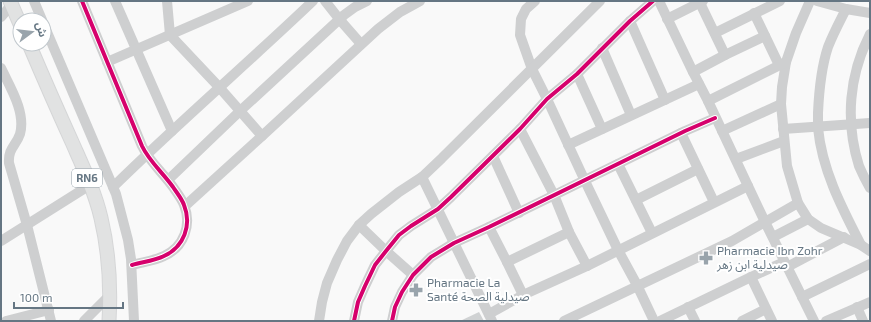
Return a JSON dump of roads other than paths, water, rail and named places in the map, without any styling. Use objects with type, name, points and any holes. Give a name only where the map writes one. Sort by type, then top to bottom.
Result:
[{"type":"main road","name":"RN6","points":[[32,52],[90,185],[100,217],[104,235],[111,294],[109,321]]},
{"type":"street","points":[[34,1],[39,12]]},
{"type":"street","points":[[82,1],[146,154],[168,180],[185,206],[188,222],[184,238],[179,245],[165,256],[132,265]]},
{"type":"street","points":[[115,1],[172,131]]},
{"type":"street","points":[[167,1],[170,35],[219,87],[262,136]]},
{"type":"street","points":[[107,62],[248,1]]},
{"type":"street","points":[[113,187],[146,154],[313,1]]},
{"type":"street","points":[[325,1],[360,44]]},
{"type":"street","points":[[168,180],[349,10],[367,1]]},
{"type":"street","points":[[185,206],[378,28],[400,12],[420,1]]},
{"type":"street","points":[[535,1],[526,9],[521,20],[520,35],[532,69],[618,250],[654,321]]},
{"type":"street","points":[[319,321],[326,284],[347,241],[359,225],[386,201],[422,177],[600,1]]},
{"type":"street","points":[[354,321],[358,302],[364,286],[375,266],[399,235],[410,226],[438,209],[452,197],[520,129],[547,99],[577,74],[630,21],[654,1]]},
{"type":"street","points":[[659,1],[814,321]]},
{"type":"street","points":[[715,33],[780,1]]},
{"type":"street","points":[[810,1],[782,64],[781,104],[787,166],[798,203],[808,219],[821,228],[861,245],[870,251]]},
{"type":"street","points":[[816,1],[846,9],[870,13]]},
{"type":"street","points":[[667,19],[701,2],[726,54]]},
{"type":"street","points":[[1,17],[11,3]]},
{"type":"street","points":[[846,9],[828,47],[821,79],[818,127],[829,175],[841,205],[861,245]]},
{"type":"street","points":[[754,14],[782,64]]},
{"type":"street","points":[[630,21],[665,100]]},
{"type":"street","points":[[870,34],[857,63],[852,85],[851,125],[860,167],[870,188]]},
{"type":"street","points":[[693,72],[726,54],[765,36]]},
{"type":"street","points":[[52,44],[119,204],[128,240],[132,265],[134,321]]},
{"type":"street","points":[[602,48],[631,115]]},
{"type":"street","points":[[708,101],[782,64]]},
{"type":"street","points":[[1,68],[16,100],[20,115],[20,135],[8,156],[9,163],[52,321]]},
{"type":"street","points":[[577,74],[602,129]]},
{"type":"street","points":[[568,145],[699,84]]},
{"type":"street","points":[[722,131],[781,104]]},
{"type":"street","points":[[392,321],[395,307],[402,292],[413,275],[431,257],[454,242],[519,213],[681,133],[715,118]]},
{"type":"street","points":[[783,130],[870,123]]},
{"type":"street","points":[[520,129],[554,195],[569,232],[587,266]]},
{"type":"street","points":[[681,133],[714,202]]},
{"type":"street","points":[[736,159],[784,141]]},
{"type":"street","points":[[493,156],[519,213]]},
{"type":"street","points":[[618,164],[652,233]]},
{"type":"street","points":[[636,200],[698,169]]},
{"type":"street","points":[[422,177],[491,318],[522,295],[587,266],[748,186]]},
{"type":"street","points":[[1,241],[90,185]]},
{"type":"street","points":[[564,321],[732,241],[798,203]]},
{"type":"street","points":[[773,237],[808,219]]},
{"type":"street","points":[[359,225],[413,275]]},
{"type":"street","points":[[489,227],[522,295]]},
{"type":"street","points":[[507,262],[569,232]]},
{"type":"street","points":[[660,321],[750,277],[786,264],[844,238]]},
{"type":"street","points":[[802,297],[870,264]]},
{"type":"street","points":[[750,277],[772,321]]},
{"type":"street","points":[[84,321],[111,294]]},
{"type":"street","points":[[826,321],[870,302]]},
{"type":"street","points":[[688,307],[695,321]]},
{"type":"street","points":[[857,307],[863,321]]},
{"type":"street","points":[[742,321],[766,309]]},
{"type":"street","points":[[6,321],[49,310]]},
{"type":"place","name":"Pharmacie Ibn Zohr صيدلية ابن زهر","points":[[706,258]]},
{"type":"place","name":"Pharmacie La Santé صيدلية الصحة","points":[[416,290]]}]
